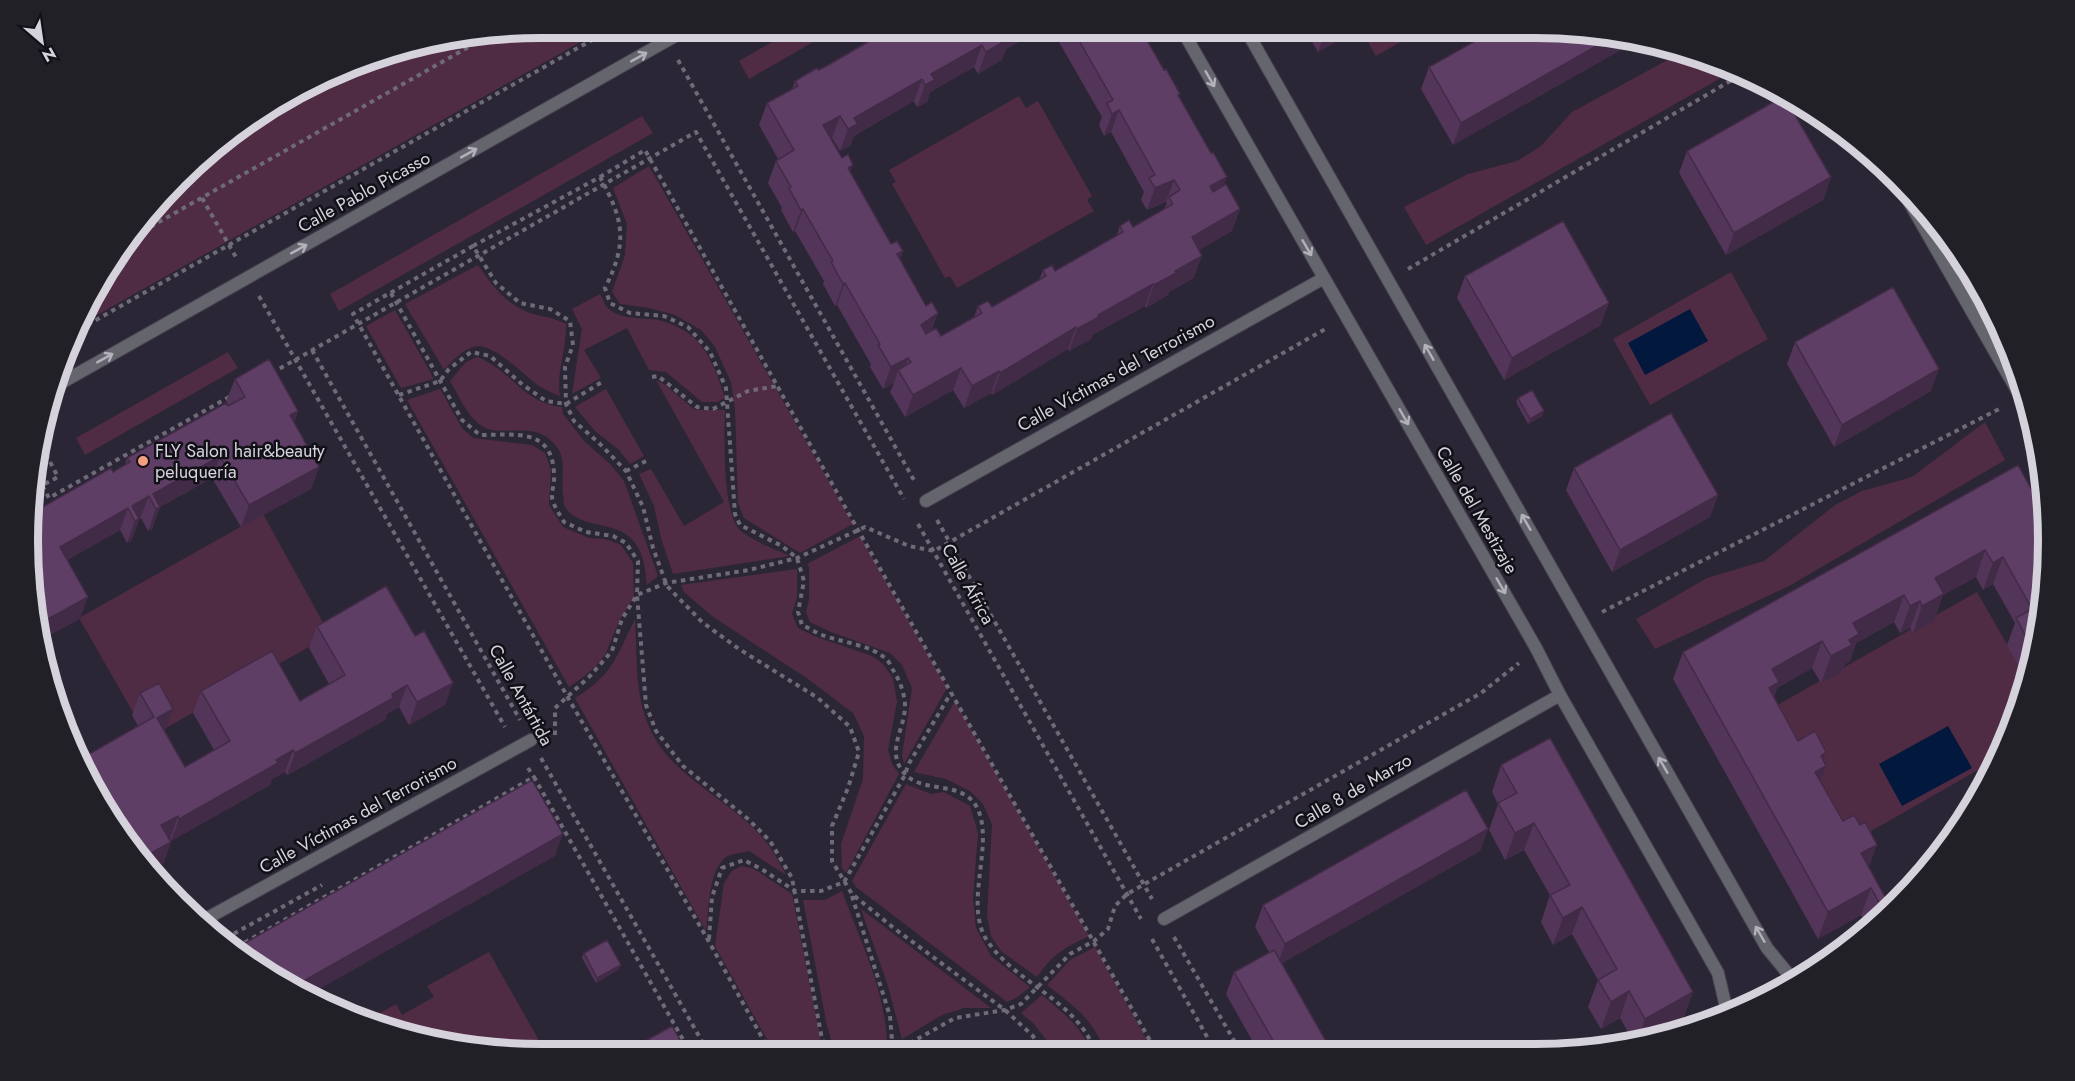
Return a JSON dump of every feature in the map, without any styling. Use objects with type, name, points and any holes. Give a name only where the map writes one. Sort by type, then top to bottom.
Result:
[{"type":"street","name":"Calle Pablo Picasso","points":[[63,382],[672,38]]},
{"type":"street","name":"Calle del Mestizaje","points":[[1187,38],[1536,648],[1560,695],[1718,973],[1726,1006]]},
{"type":"street","name":"Calle del Mestizaje","points":[[1251,38],[1767,948],[1789,974]]},
{"type":"street","points":[[1913,209],[2012,382]]},
{"type":"street","name":"Calle Víctimas del Terrorismo","points":[[926,501],[1324,278]]},
{"type":"street","name":"Calle 8 de Marzo","points":[[1164,919],[1560,695]]},
{"type":"street","name":"Calle Víctimas del Terrorismo","points":[[208,918],[531,740]]},
{"type":"path","points":[[86,326],[596,38]]},
{"type":"path","points":[[667,41],[1236,1044]]},
{"type":"path","points":[[144,231],[478,42]]},
{"type":"path","points":[[264,377],[696,132],[905,500]]},
{"type":"path","points":[[766,1044],[353,314],[645,150],[858,530],[1152,1044]]},
{"type":"path","points":[[600,177],[618,214],[621,243],[615,269],[605,288],[610,303],[630,313],[664,316],[688,327],[710,352],[726,388],[735,514],[740,525],[782,546],[796,558],[804,581],[798,612],[802,625],[886,658],[900,681],[905,706],[895,755],[905,775],[921,783],[951,789],[967,796],[979,811],[984,839],[978,879],[978,915],[987,940],[1020,976],[1039,987],[1075,1017],[1090,1036],[1093,1044]]},
{"type":"path","points":[[202,198],[685,1044]]},
{"type":"path","points":[[473,246],[496,283],[520,303],[550,309],[570,321],[573,345],[565,367],[566,404],[574,421],[626,471],[642,507],[653,548],[667,586],[702,622],[739,649],[818,698],[849,727],[859,752],[848,788],[832,826],[832,861],[852,894],[890,1016],[893,1044]]},
{"type":"path","points":[[391,293],[462,420],[480,435],[517,435],[537,438],[551,453],[554,473],[552,499],[564,522],[586,532],[613,536],[626,543],[638,561],[637,595],[646,705],[656,731],[683,766],[748,819],[770,841],[792,878],[824,1044]]},
{"type":"path","name":"Calle Antártida","points":[[312,350],[703,1044]]},
{"type":"path","points":[[399,395],[440,381],[449,369],[471,352],[490,356],[523,386],[546,400],[566,404],[602,382]]},
{"type":"path","points":[[652,377],[658,376],[697,407],[712,409],[748,391],[778,386]]},
{"type":"path","points":[[45,453],[58,477],[42,486],[49,498],[233,394]]},
{"type":"path","points":[[626,471],[646,461]]},
{"type":"path","name":"Calle África","points":[[916,521],[1143,923]]},
{"type":"path","points":[[555,745],[555,708],[590,676],[612,651],[622,619],[637,595],[666,583],[749,570],[796,558],[865,527],[909,546],[934,552]]},
{"type":"path","points":[[708,940],[712,897],[722,868],[744,860],[795,891],[820,891],[844,882],[905,775],[908,765],[952,692]]},
{"type":"path","points":[[518,774],[542,761],[549,753]]},
{"type":"path","points":[[240,944],[534,777]]},
{"type":"path","points":[[229,936],[330,880]]},
{"type":"path","points":[[852,894],[895,929],[1005,1010],[1039,1044]]},
{"type":"path","points":[[908,1044],[955,1018],[1005,1010],[1021,1004],[1070,954],[1094,941],[1108,929],[1115,906],[1127,894]]},
{"type":"path","points":[[1149,933],[1211,1044]]},
{"type":"shaded area","points":[[588,38],[88,320],[122,261],[162,209],[209,162],[234,141],[289,105],[318,89],[379,64],[442,47],[508,39]]},
{"type":"shaded area","points":[[779,38],[820,38],[749,79],[739,61]]},
{"type":"shaded area","points":[[1366,38],[1408,38],[1376,56]]},
{"type":"shaded area","points":[[1673,57],[1725,75],[1426,245],[1404,207],[1468,174],[1517,161],[1541,146],[1572,112]]},
{"type":"shaded area","points":[[1019,96],[1026,108],[1038,101],[1092,196],[1087,200],[1094,211],[957,288],[950,276],[945,278],[892,184],[896,182],[889,170]]},
{"type":"shaded area","points":[[642,116],[653,133],[339,311],[330,294]]},
{"type":"shaded area","points":[[649,166],[853,524],[800,553],[744,518],[738,503],[735,409],[731,382],[714,345],[701,330],[675,315],[620,304],[612,292],[625,255],[627,224],[613,188]]},
{"type":"shaded area","points":[[478,265],[494,287],[513,305],[566,324],[559,378],[560,396],[539,386],[508,360],[490,349],[473,347],[465,351],[444,370],[405,304]]},
{"type":"shaded area","points":[[1731,272],[1768,339],[1650,405],[1613,339]]},
{"type":"shaded area","points":[[600,294],[606,306],[617,314],[631,318],[662,321],[682,329],[693,337],[711,361],[725,398],[717,402],[702,402],[666,372],[649,370],[627,328],[584,350],[601,378],[572,394],[582,329],[572,309]]},
{"type":"shaded area","points":[[395,310],[434,379],[401,388],[366,326]]},
{"type":"shaded area","points":[[228,352],[238,368],[85,455],[76,438]]},
{"type":"shaded area","points":[[477,357],[499,369],[526,393],[548,404],[562,407],[563,414],[585,442],[610,464],[624,481],[658,576],[647,585],[640,551],[627,535],[618,530],[585,521],[565,507],[562,485],[563,463],[553,443],[545,436],[529,431],[489,429],[477,422],[468,411],[450,381],[466,362]]},
{"type":"shaded area","points":[[656,380],[695,410],[725,410],[727,492],[735,522],[741,531],[752,539],[790,556],[673,574],[661,538],[654,506],[639,474],[651,469],[684,526],[724,502]]},
{"type":"shaded area","points":[[440,389],[462,428],[473,438],[532,445],[545,453],[551,470],[549,505],[563,527],[589,538],[605,539],[621,545],[633,563],[634,597],[620,619],[605,655],[596,666],[569,687],[407,400]]},
{"type":"shaded area","points":[[606,389],[644,456],[630,464],[619,450],[595,431],[575,407]]},
{"type":"shaded area","points":[[1985,422],[2005,460],[1789,586],[1655,649],[1636,619],[1707,578],[1764,561],[1835,505],[1862,491],[1912,477]]},
{"type":"shaded area","points":[[263,514],[330,635],[164,729],[134,714],[79,618]]},
{"type":"shaded area","points":[[860,536],[947,688],[904,764],[902,756],[912,688],[902,665],[890,653],[810,622],[806,612],[809,599],[809,567],[807,564]]},
{"type":"shaded area","points":[[797,569],[797,597],[792,614],[798,628],[814,636],[872,656],[883,664],[893,678],[897,702],[888,750],[892,764],[899,774],[846,873],[842,868],[841,844],[863,779],[864,736],[853,713],[808,679],[712,616],[684,592],[681,585]]},
{"type":"shaded area","points":[[1977,592],[2021,668],[2011,702],[1984,767],[1852,842],[1776,706]]},
{"type":"shaded area","points":[[635,619],[637,670],[642,707],[655,738],[681,770],[747,821],[761,836],[786,875],[749,851],[730,855],[717,868],[711,889],[706,931],[575,698],[588,690],[606,673],[618,655]]},
{"type":"shaded area","points":[[955,701],[1089,936],[1060,952],[1037,977],[1001,951],[991,936],[987,916],[992,824],[983,804],[970,791],[946,779],[914,772]]},
{"type":"shaded area","points":[[906,784],[931,794],[944,792],[970,806],[978,833],[973,898],[976,928],[991,956],[1030,987],[1016,998],[1007,1002],[856,887],[852,881]]},
{"type":"shaded area","points":[[742,866],[754,869],[792,894],[821,1044],[770,1044],[715,946],[724,883],[732,871]]},
{"type":"shaded area","points":[[842,891],[878,990],[887,1044],[833,1044],[827,1026],[803,900],[825,900]]},
{"type":"shaded area","points":[[861,909],[991,1008],[964,1008],[942,1015],[902,1039],[888,986]]},
{"type":"shaded area","points":[[1095,947],[1149,1044],[1101,1044],[1089,1022],[1047,985],[1070,960]]},
{"type":"shaded area","points":[[489,952],[541,1044],[442,1034],[375,1016],[396,1004],[402,1015],[434,997],[427,986]]},
{"type":"shaded area","points":[[1042,995],[1064,1014],[1088,1044],[1050,1044],[1034,1024],[1021,1013]]},
{"type":"water","points":[[1690,309],[1708,341],[1645,375],[1628,343]]},
{"type":"water","points":[[1948,726],[1972,768],[1902,806],[1879,764]]},
{"type":"building","points":[[875,38],[1010,38],[986,52],[982,45],[931,74],[935,80],[925,85],[922,79],[854,118],[858,124],[848,129],[840,116],[823,125],[842,158],[848,154],[853,165],[848,168],[891,244],[897,241],[903,251],[897,254],[926,306],[932,302],[938,313],[921,325],[926,334],[936,328],[941,336],[982,313],[978,306],[988,301],[992,307],[1046,276],[1043,270],[1052,265],[1055,271],[1123,232],[1120,226],[1129,220],[1133,227],[1173,204],[1169,197],[1180,190],[1174,180],[1155,188],[1149,178],[1155,175],[1119,110],[1112,114],[1107,103],[1113,100],[1078,38],[1146,38],[1164,70],[1166,69],[1180,94],[1178,95],[1227,177],[1210,186],[1213,192],[1226,184],[1240,209],[1192,237],[1202,256],[1175,271],[1176,273],[1098,315],[1099,317],[1077,329],[1076,327],[1000,373],[999,371],[972,386],[961,368],[913,395],[898,370],[911,362],[908,358],[891,367],[845,283],[843,284],[831,262],[833,261],[803,209],[801,210],[776,161],[794,150],[767,103],[798,86],[795,81],[817,68],[818,70]]},
{"type":"building","points":[[1480,38],[1567,39],[1603,42],[1461,123],[1429,67]]},
{"type":"building","points":[[1777,100],[1791,108],[1831,177],[1734,233],[1687,151]]},
{"type":"building","points":[[1563,221],[1609,303],[1512,358],[1465,276]]},
{"type":"building","points":[[1893,287],[1939,369],[1842,425],[1795,342]]},
{"type":"building","points":[[269,359],[298,411],[290,415],[319,467],[249,505],[220,456],[153,494],[160,507],[156,509],[149,496],[132,506],[139,519],[135,521],[128,508],[60,547],[88,597],[44,621],[39,573],[39,509],[111,468],[113,472],[130,462],[127,458],[226,403],[228,406],[245,397],[235,379]]},
{"type":"building","points":[[1532,390],[1544,411],[1530,419],[1518,398]]},
{"type":"building","points":[[1671,413],[1718,495],[1620,550],[1574,468]]},
{"type":"building","points":[[2018,465],[2035,496],[2038,540],[2033,606],[2028,640],[2016,618],[2032,609],[2003,557],[1993,563],[1985,550],[1935,578],[1944,594],[1922,606],[1920,601],[1910,606],[1904,595],[1853,623],[1859,634],[1849,640],[1852,645],[1831,656],[1822,641],[1772,669],[1779,682],[1769,688],[1798,741],[1815,731],[1826,752],[1821,756],[1826,766],[1815,772],[1843,821],[1854,815],[1860,825],[1865,822],[1877,845],[1861,853],[1886,899],[1881,905],[1871,888],[1828,912],[1683,652]]},
{"type":"building","points":[[386,586],[415,636],[424,631],[453,683],[417,702],[407,685],[392,694],[393,698],[299,751],[295,753],[293,750],[276,760],[278,763],[179,819],[178,816],[161,825],[171,842],[148,855],[122,820],[86,756],[154,717],[140,693],[159,683],[173,709],[157,718],[185,767],[230,741],[201,691],[272,651],[300,701],[345,675],[317,626]]},
{"type":"building","points":[[1550,738],[1693,992],[1645,1019],[1629,991],[1611,1002],[1598,980],[1617,969],[1582,907],[1563,918],[1550,895],[1570,885],[1534,823],[1515,833],[1498,803],[1517,793],[1501,765]]},
{"type":"building","points":[[532,780],[563,834],[301,983],[241,945]]},
{"type":"building","points":[[1466,790],[1488,829],[1285,944],[1263,905]]},
{"type":"building","points":[[607,940],[621,965],[597,978],[584,953]]},
{"type":"building","points":[[1274,950],[1328,1044],[1275,1044],[1234,972]]},
{"type":"building","points":[[672,1026],[682,1044],[640,1044]]},
{"type":"place","name":"FLY Salon hair&beauty peluquería","points":[[143,461]]}]
